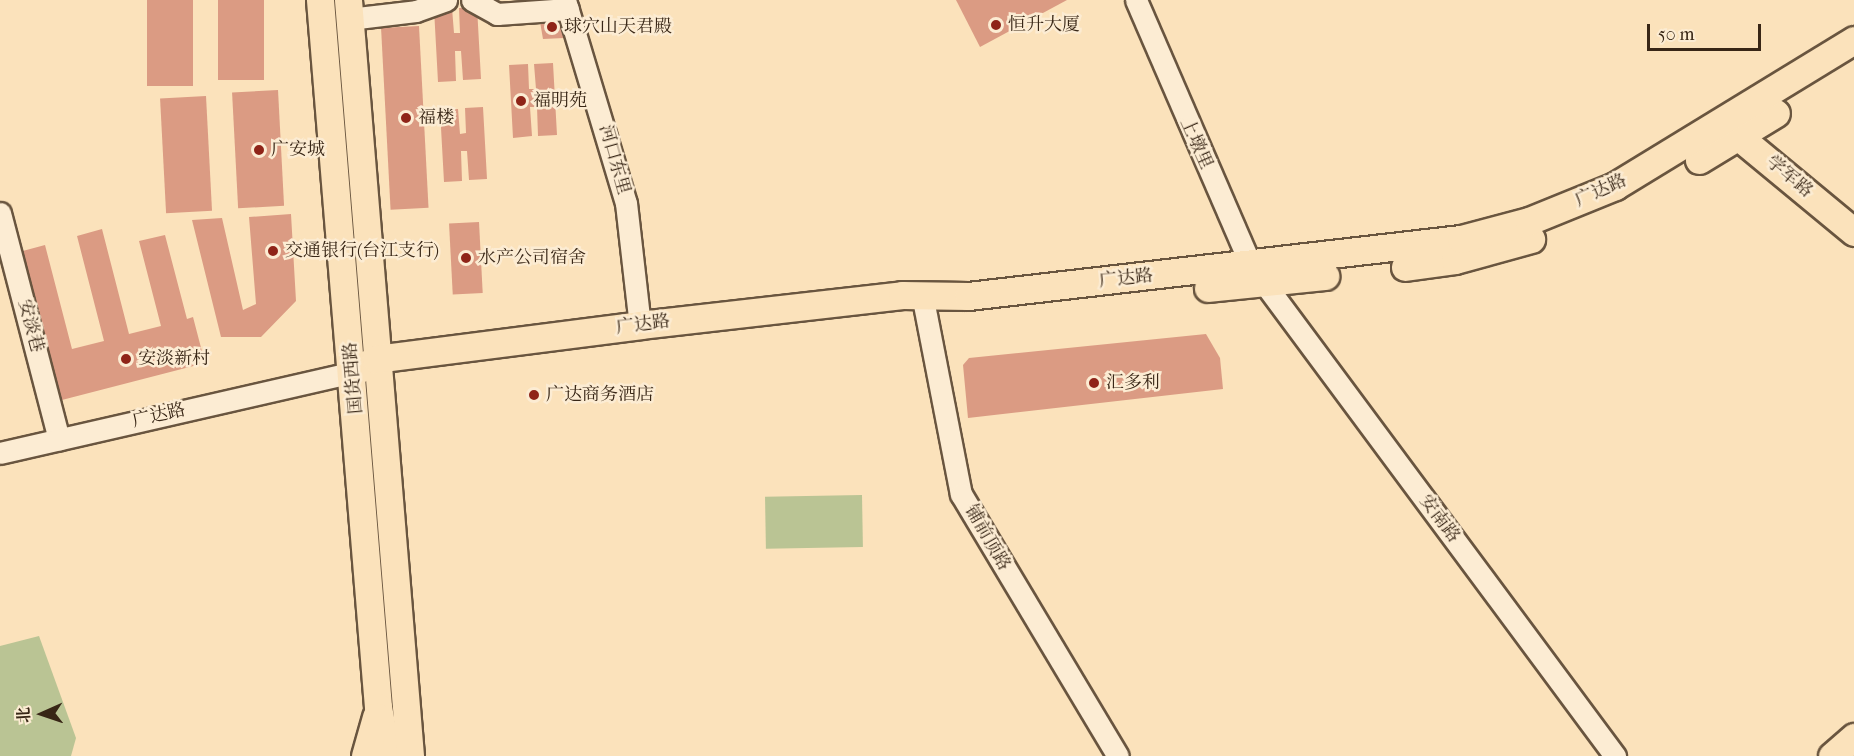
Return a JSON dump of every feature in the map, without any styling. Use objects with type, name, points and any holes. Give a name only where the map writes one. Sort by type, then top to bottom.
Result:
[{"type":"main road","name":"国货西路","points":[[320,0],[368,368],[410,756]]},
{"type":"main road","name":"国货西路","points":[[349,9],[368,368],[378,707],[387,756]]},
{"type":"main road","name":"广达路","points":[[1740,126],[1854,40]]},
{"type":"main road","name":"广达路","points":[[368,368],[639,325],[923,303],[970,313],[1256,273],[1395,250],[1506,228],[1615,186],[1740,126],[1854,62]]},
{"type":"main road","name":"学军路","points":[[1740,126],[1854,209]]},
{"type":"main road","name":"学军路","points":[[1740,126],[1854,232]]},
{"type":"main road","name":"广达路","points":[[368,368],[923,303]]},
{"type":"main road","points":[[365,756],[378,707]]},
{"type":"main road","points":[[405,712],[430,756]]},
{"type":"main road","points":[[1832,756],[1854,737]]},
{"type":"street","points":[[349,9],[416,11],[446,0]]},
{"type":"street","points":[[472,0],[497,14],[566,4]]},
{"type":"street","name":"上墩里","points":[[1134,2],[1256,273]]},
{"type":"street","name":"河口东里","points":[[566,4],[626,203],[639,325]]},
{"type":"street","name":"安淡巷","points":[[0,213],[59,439]]},
{"type":"street","name":"安南路","points":[[1256,273],[1615,756]]},
{"type":"street","name":"铺前顶路","points":[[923,303],[961,494],[1118,756]]},
{"type":"street","name":"广达路","points":[[0,453],[368,368]]},
{"type":"green space","points":[[862,495],[863,547],[766,549],[765,497]]},
{"type":"green space","points":[[39,636],[76,738],[71,756],[0,756],[0,646]]},
{"type":"building","points":[[147,0],[193,0],[193,86],[147,86]]},
{"type":"building","points":[[218,0],[264,0],[264,80],[218,80]]},
{"type":"building","name":"恒升大厦","points":[[956,0],[1067,0],[980,47]]},
{"type":"building","points":[[477,7],[481,79],[463,80],[461,51],[455,51],[456,81],[438,82],[434,9],[452,8],[454,33],[460,33],[459,8]]},
{"type":"building","name":"球穴山天君殿","points":[[561,14],[564,38],[543,39],[539,16]]},
{"type":"building","name":"福楼","points":[[419,26],[429,208],[391,210],[381,28]]},
{"type":"building","points":[[553,63],[557,135],[538,136],[537,107],[530,107],[532,136],[513,138],[509,65],[528,64],[529,89],[536,89],[534,64]]},
{"type":"building","name":"广安城","points":[[278,90],[284,206],[238,208],[232,92]]},
{"type":"building","points":[[206,96],[212,211],[166,213],[160,98]]},
{"type":"building","points":[[483,107],[487,179],[469,180],[467,151],[461,151],[462,181],[444,182],[440,110],[458,109],[460,134],[466,133],[465,108]]},
{"type":"building","points":[[291,214],[296,301],[261,337],[221,337],[192,220],[222,218],[243,310],[256,304],[249,217]]},
{"type":"building","name":"水产公司宿舍","points":[[479,222],[483,293],[453,294],[449,224]]},
{"type":"building","points":[[102,229],[129,334],[161,326],[139,241],[165,235],[187,319],[193,317],[205,363],[58,401],[19,252],[45,245],[72,349],[104,341],[77,236]]},
{"type":"building","name":"汇多利","points":[[1206,334],[1220,358],[1223,389],[968,418],[963,365],[969,358]]},
{"type":"place","name":"恒升大厦","points":[[996,25]]},
{"type":"place","name":"球穴山天君殿","points":[[552,27]]},
{"type":"place","name":"福明苑","points":[[521,101]]},
{"type":"place","name":"福楼","points":[[406,118]]},
{"type":"place","name":"广安城","points":[[259,150]]},
{"type":"place","name":"交通银行(台江支行)","points":[[273,251]]},
{"type":"place","name":"水产公司宿舍","points":[[466,258]]},
{"type":"place","name":"安淡新村","points":[[126,359]]},
{"type":"place","name":"汇多利","points":[[1094,383]]},
{"type":"place","name":"广达商务酒店","points":[[534,395]]}]
